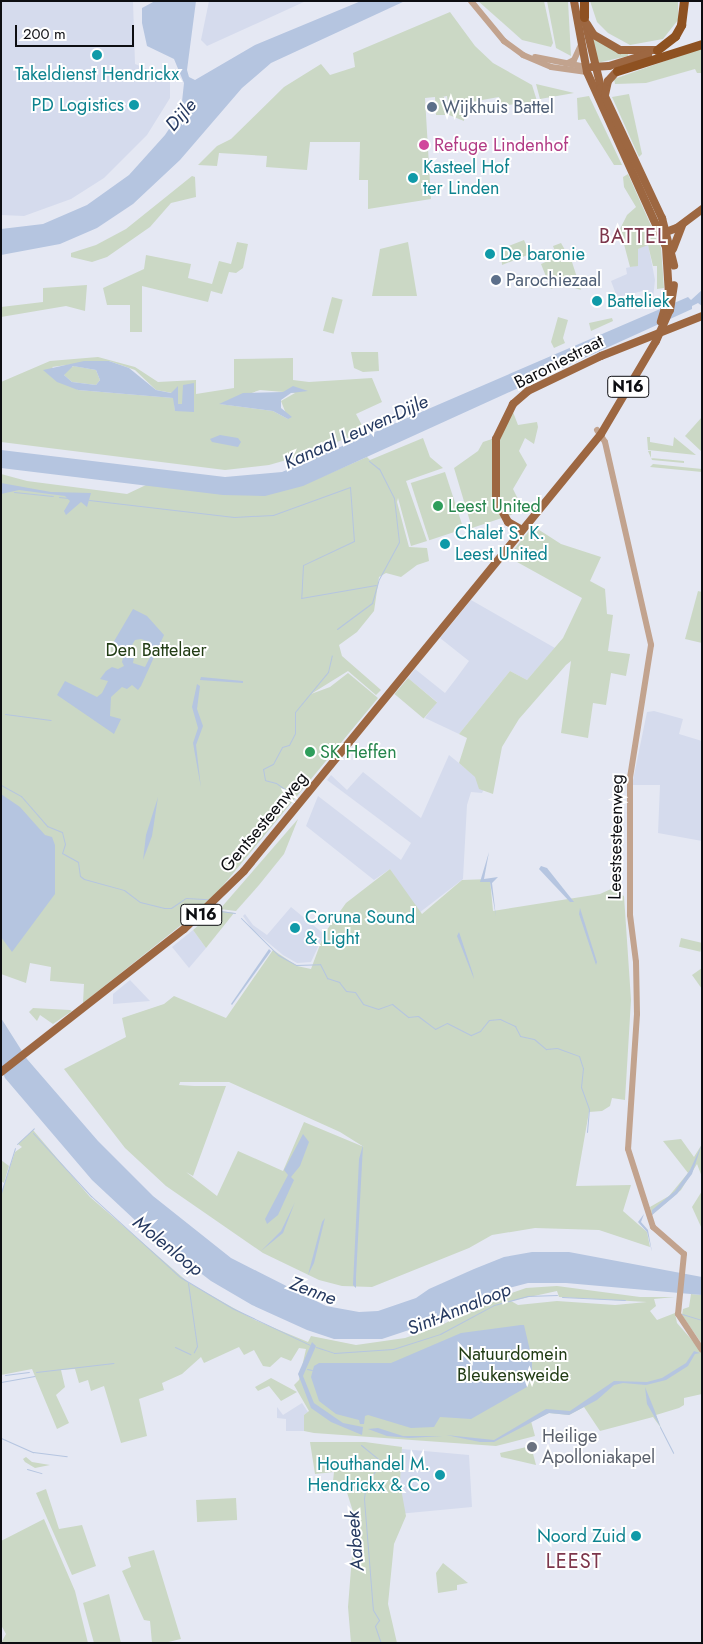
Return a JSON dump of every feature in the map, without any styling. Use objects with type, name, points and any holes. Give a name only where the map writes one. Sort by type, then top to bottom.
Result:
[{"type":"highway","name":"N16","points":[[584,1],[584,17]]},
{"type":"highway","points":[[657,50],[675,36],[681,25],[684,1]]},
{"type":"highway","points":[[617,70],[702,44]]},
{"type":"main road","name":"N16","points":[[574,1],[581,45],[588,73],[600,88]]},
{"type":"main road","name":"N16","points":[[584,17],[601,97],[664,233]]},
{"type":"main road","points":[[584,17],[594,35],[617,48],[632,52],[657,50]]},
{"type":"main road","points":[[588,73],[657,50]]},
{"type":"main road","points":[[596,70],[617,70]]},
{"type":"main road","points":[[600,88],[617,70]]},
{"type":"main road","name":"N16","points":[[634,168],[662,218],[664,233]]},
{"type":"main road","points":[[664,233],[683,224],[702,209]]},
{"type":"main road","points":[[662,218],[683,224]]},
{"type":"main road","points":[[673,251],[683,224]]},
{"type":"main road","name":"Gentsesteenweg","points":[[2,1072],[184,929],[230,886],[524,528],[599,432],[670,310],[673,251],[664,233]]},
{"type":"main road","name":"Gentsesteenweg","points":[[653,342],[672,286],[664,233]]},
{"type":"main road","name":"Baroniestraat","points":[[510,545],[506,519],[496,499],[496,439],[505,416],[520,397],[636,340],[702,316]]},
{"type":"main road","points":[[506,519],[524,528]]},
{"type":"street","points":[[471,1],[511,47],[538,62],[588,73]]},
{"type":"street","points":[[500,36],[534,56],[588,73]]},
{"type":"street","points":[[565,65],[574,60],[581,45]]},
{"type":"street","name":"Leestsesteenweg","points":[[599,432],[623,514],[651,645],[630,777],[630,916],[636,962],[637,1014],[628,1141],[655,1230],[683,1251],[684,1274],[680,1293],[680,1317],[702,1350]]},
{"type":"shaded area","points":[[1,1],[133,1],[135,64],[170,78],[170,98],[147,135],[104,178],[71,199],[24,216],[1,215]]},
{"type":"shaded area","points":[[209,1],[306,1],[207,46],[201,40]]},
{"type":"shaded area","points":[[648,244],[655,280],[653,298],[645,300],[643,291],[617,297],[611,281],[627,274],[626,268],[635,266],[638,249]]},
{"type":"shaded area","points":[[471,600],[555,648],[527,680],[510,671],[459,734],[425,718],[437,702],[408,678],[415,669],[445,693],[469,661],[440,638]]},
{"type":"shaded area","points":[[654,711],[683,719],[679,734],[702,741],[702,841],[658,833],[660,785],[632,785],[647,712]]},
{"type":"shaded area","points":[[449,755],[486,785],[482,793],[471,792],[467,805],[463,879],[419,913],[390,869],[374,880],[306,826],[318,796],[401,860],[411,843],[327,780],[331,775],[347,790],[363,772],[421,818]]},
{"type":"shaded area","points":[[291,907],[324,934],[311,962],[297,963],[283,955],[252,929],[243,916],[245,914],[253,925],[267,935]]},
{"type":"shaded area","points":[[193,930],[206,948],[189,968],[172,947]]},
{"type":"shaded area","points":[[130,980],[150,1001],[113,1004],[113,994]]},
{"type":"shaded area","points":[[302,1403],[308,1412],[304,1415],[304,1431],[286,1431],[286,1419],[277,1418],[277,1407],[283,1415]]},
{"type":"shaded area","points":[[402,1449],[469,1455],[472,1507],[398,1514]]},
{"type":"green space","points":[[478,1],[544,1],[553,43],[551,47],[522,40]]},
{"type":"green space","points":[[547,1],[568,1],[571,56],[556,48]]},
{"type":"green space","points":[[590,1],[678,1],[678,20],[663,39],[630,45],[608,33],[597,22]]},
{"type":"green space","points":[[450,12],[475,46],[493,63],[532,85],[537,101],[501,106],[499,97],[465,103],[464,121],[449,115],[447,96],[437,98],[444,97],[445,115],[436,115],[435,97],[425,98],[431,199],[368,209],[368,180],[359,180],[360,142],[310,142],[307,170],[266,167],[267,156],[219,153],[217,166],[198,165],[217,146],[231,139],[284,87],[321,64],[330,75],[355,67],[353,53]]},
{"type":"green space","points":[[590,34],[628,54],[628,56],[597,63]]},
{"type":"green space","points":[[702,48],[702,73],[697,73],[695,69],[646,83],[615,84],[614,79]]},
{"type":"green space","points":[[536,84],[570,92],[574,93],[540,99]]},
{"type":"green space","points":[[629,94],[642,154],[639,157],[612,97]]},
{"type":"green space","points":[[589,96],[622,165],[614,165],[585,119],[578,120],[577,98]]},
{"type":"green space","points":[[628,174],[661,248],[664,288],[657,289],[657,266],[653,266],[648,245],[638,249],[638,266],[630,267],[620,229],[627,215],[636,207],[624,187],[623,177]]},
{"type":"green space","points":[[192,176],[195,177],[196,197],[171,203],[150,227],[107,257],[92,262],[71,257],[71,253],[96,245],[126,229]]},
{"type":"green space","points":[[524,240],[530,254],[502,265],[501,249]]},
{"type":"green space","points":[[237,242],[248,244],[243,268],[236,273],[229,272],[222,294],[211,291],[208,302],[142,286],[142,332],[130,332],[130,305],[107,305],[103,288],[144,269],[146,255],[191,264],[188,278],[212,284],[219,261],[231,264]]},
{"type":"green space","points":[[408,242],[417,296],[372,296],[380,249]]},
{"type":"green space","points":[[561,243],[572,262],[581,290],[562,284],[551,289],[541,264],[557,257],[553,246]]},
{"type":"green space","points":[[87,285],[85,311],[66,306],[1,317],[1,307],[43,302],[43,288]]},
{"type":"green space","points":[[332,297],[343,300],[334,334],[323,331]]},
{"type":"green space","points":[[558,317],[568,320],[563,338],[565,343],[554,348],[551,342]]},
{"type":"green space","points":[[612,318],[613,321],[591,331],[589,323]]},
{"type":"green space","points":[[351,352],[378,352],[379,371],[363,372],[354,368]]},
{"type":"green space","points":[[98,357],[135,367],[158,382],[196,380],[196,394],[234,388],[234,359],[293,358],[293,380],[309,382],[372,378],[382,402],[356,414],[365,431],[304,455],[269,465],[225,470],[1,442],[1,382],[50,361]],"holes":[[[109,361],[135,370],[156,390],[172,393],[178,404],[182,404],[175,411],[174,398],[78,390],[52,367]],[[260,390],[295,393],[281,401],[288,419],[273,411],[220,404]]]},
{"type":"green space","points":[[74,366],[96,370],[100,380],[96,385],[72,382],[64,375],[66,369]]},
{"type":"green space","points":[[513,412],[518,425],[537,422],[538,427],[534,444],[525,438],[519,451],[527,465],[513,489],[522,507],[511,515],[472,528],[454,468],[478,451],[483,442],[498,437]]},
{"type":"green space","points":[[702,417],[702,452],[685,436]]},
{"type":"green space","points":[[647,437],[650,437],[650,442],[673,446],[674,437],[696,455],[648,450]]},
{"type":"green space","name":"Den Battelaer","points":[[423,438],[430,457],[443,468],[406,481],[427,541],[411,546],[398,498],[397,502],[409,547],[427,548],[429,561],[417,565],[401,577],[386,573],[379,577],[374,611],[357,632],[339,645],[342,656],[381,690],[376,695],[348,671],[311,694],[330,687],[348,673],[378,698],[221,888],[195,914],[83,1003],[84,984],[50,981],[51,967],[30,963],[26,983],[1,974],[1,474],[27,481],[127,494],[146,485],[303,485],[367,457],[370,460]]},
{"type":"green space","points":[[651,458],[684,461],[684,463],[652,460]]},
{"type":"green space","points":[[653,464],[702,469],[702,472],[650,467]]},
{"type":"green space","name":"Leest United","points":[[445,472],[464,529],[429,540],[411,483]]},
{"type":"green space","points":[[533,526],[561,544],[601,557],[590,581],[605,589],[607,614],[613,615],[608,651],[630,654],[626,676],[611,673],[606,705],[593,703],[588,738],[561,733],[571,661],[566,665],[519,719],[502,747],[493,794],[479,789],[475,777],[459,763],[467,738],[459,734],[510,671],[527,680],[563,638],[582,598],[508,557]]},
{"type":"green space","points":[[698,591],[702,592],[702,643],[685,639]]},
{"type":"green space","points":[[408,678],[437,702],[424,719],[395,694]]},
{"type":"green space","points":[[298,819],[284,854],[259,885],[236,911],[220,909]]},
{"type":"green space","points":[[390,869],[422,914],[462,880],[490,879],[493,911],[600,894],[611,889],[624,896],[631,1000],[625,1100],[612,1098],[610,1106],[602,1111],[589,1112],[576,1186],[631,1185],[623,1211],[647,1232],[650,1247],[599,1230],[535,1228],[492,1235],[469,1248],[372,1287],[342,1286],[319,1280],[263,1253],[166,1186],[125,1148],[64,1069],[126,1037],[122,1018],[164,1004],[174,996],[226,1018],[273,950],[297,966],[311,969],[324,934],[346,903]],"holes":[[[180,1082],[229,1082],[340,1132],[364,1147],[304,1122],[283,1171],[238,1151],[217,1196],[186,1172],[193,1176],[226,1086],[179,1085]]]},
{"type":"green space","points":[[216,910],[234,913],[206,948],[193,930]]},
{"type":"green space","points":[[681,938],[702,943],[700,952],[679,947]]},
{"type":"green space","points":[[702,968],[702,989],[692,975]]},
{"type":"green space","points":[[33,1008],[72,1011],[53,1024],[40,1015],[37,1021],[29,1012]]},
{"type":"green space","name":"Natuurdomein Bleukensweide","points":[[33,1130],[90,1197],[189,1283],[255,1320],[308,1342],[311,1336],[356,1345],[405,1338],[440,1326],[485,1302],[526,1288],[557,1286],[640,1297],[675,1297],[654,1299],[656,1306],[650,1311],[657,1320],[675,1313],[677,1323],[698,1347],[702,1354],[702,1394],[684,1398],[684,1405],[656,1415],[661,1428],[653,1417],[600,1431],[584,1407],[569,1415],[549,1413],[531,1421],[535,1436],[496,1446],[314,1433],[304,1431],[304,1415],[309,1411],[294,1385],[299,1380],[306,1349],[299,1348],[291,1361],[281,1357],[270,1367],[263,1366],[254,1350],[244,1355],[239,1347],[204,1363],[201,1357],[182,1374],[162,1383],[164,1390],[139,1399],[147,1436],[121,1443],[104,1386],[91,1391],[88,1380],[79,1383],[75,1369],[61,1370],[65,1387],[56,1395],[69,1423],[57,1429],[32,1369],[1,1375],[1,1194],[15,1152],[22,1147],[18,1144]],"holes":[[[557,1291],[559,1297],[647,1302],[615,1305],[557,1301],[518,1305],[511,1301]]]},
{"type":"green space","points":[[681,1139],[694,1157],[702,1144],[702,1177],[697,1164],[681,1190],[652,1215],[650,1207],[669,1196],[688,1173],[663,1141]]},
{"type":"green space","points":[[1,1160],[9,1166],[4,1183],[1,1181]]},
{"type":"green space","points":[[702,1191],[702,1229],[692,1207]]},
{"type":"green space","points":[[691,1294],[702,1295],[702,1344],[682,1315],[683,1309],[689,1307]]},
{"type":"green space","points":[[271,1378],[297,1392],[281,1401],[269,1386],[258,1391],[255,1387]]},
{"type":"green space","points":[[310,1442],[365,1442],[402,1447],[400,1483],[406,1516],[394,1544],[388,1604],[397,1643],[351,1643],[348,1607],[355,1518],[345,1486],[333,1481],[334,1472],[315,1474]]},
{"type":"green space","points":[[531,1446],[536,1465],[501,1457],[500,1453]]},
{"type":"green space","points":[[26,1457],[32,1462],[50,1465],[35,1468],[25,1462],[23,1459]]},
{"type":"green space","points":[[46,1489],[59,1529],[82,1525],[96,1566],[72,1575],[36,1493]]},
{"type":"green space","points":[[236,1498],[237,1520],[197,1522],[196,1500]]},
{"type":"green space","points":[[44,1519],[75,1591],[88,1643],[1,1643],[6,1634],[1,1625],[1,1541]]},
{"type":"green space","points":[[154,1550],[181,1639],[164,1643],[152,1643],[150,1621],[144,1620],[122,1571],[131,1567],[128,1557]]},
{"type":"green space","points":[[443,1563],[468,1583],[457,1585],[457,1590],[438,1593],[436,1573]]},
{"type":"green space","points":[[109,1594],[121,1643],[94,1643],[83,1603]]},
{"type":"water","name":"Dijle","points":[[155,1],[196,1],[187,70],[189,77],[195,80],[255,45],[361,1],[405,1],[271,63],[242,88],[180,160],[133,204],[97,228],[60,244],[1,255],[1,229],[43,224],[87,205],[129,175],[165,135],[181,111],[184,83],[174,59],[147,46],[142,23],[142,8]]},
{"type":"water","points":[[702,290],[702,306],[698,303],[692,306],[692,309],[303,486],[265,496],[223,495],[1,468],[1,450],[225,477],[282,472],[688,297],[691,300]]},
{"type":"water","points":[[84,361],[109,361],[129,368],[156,390],[171,393],[178,386],[178,404],[182,404],[183,385],[194,383],[194,412],[175,411],[173,398],[78,390],[57,382],[43,370]],"holes":[[[73,366],[96,370],[100,380],[96,385],[72,382],[64,375]]]},
{"type":"water","points":[[293,386],[308,391],[291,393],[281,400],[281,408],[292,417],[288,419],[273,411],[219,404],[243,393],[283,392]]},
{"type":"water","points":[[220,435],[238,438],[241,442],[238,447],[212,442],[210,439]]},
{"type":"water","points":[[1,483],[51,492],[91,493],[87,507],[81,502],[66,515],[64,511],[70,501],[65,496],[19,490],[1,494]]},
{"type":"water","points":[[133,609],[147,616],[164,635],[138,690],[132,685],[127,689],[122,687],[111,697],[110,716],[121,719],[114,734],[57,695],[65,681],[97,697],[102,693],[108,681],[100,679],[106,671],[112,667],[118,669],[124,666],[122,662],[125,649],[113,643]],"holes":[[[135,640],[147,641],[152,653],[145,667],[133,663],[135,652],[132,645]]]},
{"type":"water","points":[[201,677],[243,681],[243,683],[200,680]]},
{"type":"water","points":[[197,684],[200,686],[197,709],[203,726],[196,745],[201,788],[193,743],[198,728],[192,707]]},
{"type":"water","points":[[1,794],[20,807],[45,835],[52,837],[55,845],[55,894],[12,952],[1,937]]},
{"type":"water","points":[[158,797],[152,836],[143,860],[146,835]]},
{"type":"water","points":[[489,852],[484,879],[498,877],[492,883],[496,917],[490,882],[480,882]]},
{"type":"water","points":[[541,866],[547,868],[574,902],[570,902],[539,869]]},
{"type":"water","points":[[580,908],[597,962],[596,965],[579,914]]},
{"type":"water","points":[[459,932],[473,974],[474,979],[457,936]]},
{"type":"water","points":[[269,949],[271,951],[232,1005],[231,1004]]},
{"type":"water","name":"Zenne","points":[[1,1018],[27,1059],[98,1141],[153,1196],[231,1258],[326,1306],[359,1312],[378,1311],[416,1298],[429,1289],[504,1257],[532,1252],[569,1252],[702,1277],[702,1295],[566,1283],[528,1283],[509,1288],[433,1322],[382,1339],[334,1339],[307,1330],[252,1305],[211,1281],[152,1236],[92,1180],[5,1078],[1,1068]]},
{"type":"water","points":[[303,1134],[309,1142],[300,1166],[291,1177],[294,1180],[278,1215],[267,1224],[265,1219],[288,1175],[284,1170]]},
{"type":"water","points":[[702,1144],[692,1174],[677,1194],[652,1215],[652,1210],[675,1191],[690,1170]]},
{"type":"water","points":[[363,1145],[356,1288],[353,1285],[359,1159]]},
{"type":"water","points":[[295,1202],[283,1233],[261,1251],[281,1231]]},
{"type":"water","points":[[644,1214],[641,1222],[648,1230],[652,1252],[647,1232],[638,1222]]},
{"type":"water","points":[[325,1218],[314,1263],[308,1275],[322,1222]]},
{"type":"water","points":[[524,1325],[532,1359],[532,1377],[527,1387],[471,1419],[440,1417],[434,1427],[411,1428],[368,1415],[365,1416],[364,1424],[360,1424],[359,1420],[336,1414],[319,1401],[311,1377],[314,1366],[319,1363],[391,1363],[461,1333]]},
{"type":"water","points":[[312,1342],[316,1346],[303,1376],[314,1403],[343,1423],[363,1427],[362,1435],[331,1422],[311,1408],[298,1374]]},
{"type":"water","points":[[694,1351],[700,1353],[695,1354],[688,1366],[666,1380],[646,1385],[623,1383],[614,1385],[597,1400],[569,1415],[549,1413],[494,1442],[480,1442],[446,1435],[494,1440],[546,1409],[570,1411],[614,1381],[647,1382],[662,1378],[686,1363]]},
{"type":"water","points":[[645,1387],[654,1409],[661,1428],[647,1404]]},
{"type":"water","points":[[378,1428],[403,1436],[443,1436],[409,1438],[387,1436],[368,1429]]},
{"type":"waterway","points":[[337,629],[372,603],[379,579],[399,542],[394,498],[379,469],[369,461]]},
{"type":"waterway","points":[[89,500],[234,517],[273,515],[350,487],[354,541],[303,565],[301,598],[376,585]]},
{"type":"waterway","points":[[14,492],[53,496]]},
{"type":"waterway","points":[[59,497],[68,498]]},
{"type":"waterway","points":[[286,790],[276,783],[265,780],[263,769],[273,764],[282,747],[289,745],[295,733],[295,712],[328,672],[332,655]]},
{"type":"waterway","points":[[5,714],[51,720]]},
{"type":"waterway","points":[[1,785],[21,796],[47,826],[62,832],[65,844],[62,853],[78,862],[80,876],[84,879],[124,890],[140,902],[164,908],[171,908],[186,898],[208,899]]},
{"type":"waterway","points":[[215,907],[220,911],[235,913]]},
{"type":"waterway","points":[[241,918],[278,955],[296,965],[320,964],[327,978],[339,982],[346,991],[355,992],[363,1004],[378,1009],[392,1004],[408,1017],[418,1016],[435,1029],[447,1023],[471,1035],[480,1031],[489,1020],[500,1019],[515,1026],[520,1036],[534,1039],[546,1049],[557,1048],[579,1056],[583,1068],[581,1087],[589,1109],[587,1132]]},
{"type":"waterway","points":[[17,1144],[34,1128]]},
{"type":"waterway","name":"Molenloop","points":[[33,1133],[91,1196],[180,1277],[232,1308],[310,1345]]},
{"type":"waterway","points":[[1,1193],[15,1148]]},
{"type":"waterway","points":[[188,1283],[197,1346],[194,1352]]},
{"type":"waterway","name":"Sint-Annaloop","points":[[316,1347],[334,1353],[393,1349],[440,1334],[494,1305],[527,1296],[557,1295]]},
{"type":"waterway","name":"Sint-Annaloop","points":[[562,1297],[625,1300]]},
{"type":"waterway","points":[[682,1314],[702,1320]]},
{"type":"waterway","points":[[175,1347],[190,1354]]},
{"type":"waterway","points":[[36,1372],[113,1363]]},
{"type":"waterway","points":[[307,1369],[312,1370]]},
{"type":"waterway","points":[[5,1375],[29,1372]]},
{"type":"waterway","points":[[1,1382],[34,1376]]},
{"type":"waterway","points":[[660,1427],[673,1453]]},
{"type":"waterway","points":[[1,1438],[33,1452],[67,1456]]},
{"type":"waterway","name":"Aabeek","points":[[361,1445],[378,1459],[378,1467],[366,1484],[364,1499],[373,1610],[379,1620],[375,1626],[381,1643]]},
{"type":"waterway","points":[[27,1469],[41,1473]]},
{"type":"place","name":"Takeldienst Hendrickx","points":[[97,55]]},
{"type":"place","name":"PD Logistics","points":[[134,105]]},
{"type":"place","name":"Wijkhuis Battel","points":[[432,107]]},
{"type":"place","name":"Refuge Lindenhof","points":[[424,145]]},
{"type":"place","name":"Kasteel Hof ter Linden","points":[[413,178]]},
{"type":"place","name":"De baronie","points":[[490,254]]},
{"type":"place","name":"Parochiezaal","points":[[496,280]]},
{"type":"place","name":"Batteliek","points":[[597,301]]},
{"type":"place","name":"Leest United","points":[[438,506]]},
{"type":"place","name":"Chalet S. K. Leest United","points":[[445,544]]},
{"type":"place","name":"SK Heffen","points":[[310,752]]},
{"type":"place","name":"Coruna Sound & Light","points":[[295,928]]},
{"type":"place","name":"Heilige Apolloniakapel","points":[[532,1447]]},
{"type":"place","name":"Houthandel M. Hendrickx & Co","points":[[440,1475]]},
{"type":"place","name":"Noord Zuid","points":[[636,1536]]},
{"type":"district","name":"BATTEL","points":[[633,236]]},
{"type":"district","name":"LEEST","points":[[574,1561]]},
{"type":"water label","name":"Kanaal Leuven-Dijle","points":[[356,432]]}]
